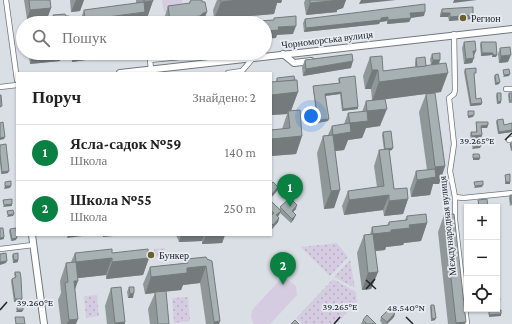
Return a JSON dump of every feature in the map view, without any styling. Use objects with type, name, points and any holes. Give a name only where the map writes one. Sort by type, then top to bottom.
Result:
[{"type":"street","points":[[6,0],[16,73]]},
{"type":"street","name":"Чорноморська вулиця","points":[[272,55],[512,28]]},
{"type":"street","name":"Мєждународная вулиця","points":[[454,34],[455,90],[454,94],[449,98],[454,144],[450,171],[455,197],[455,220],[467,324]]},
{"type":"street","points":[[344,57],[352,46]]},
{"type":"street","points":[[283,54],[294,63],[316,60]]},
{"type":"street","name":"Чорноморська вулиця","points":[[141,72],[151,69],[228,60]]},
{"type":"street","points":[[235,72],[242,71],[251,60]]},
{"type":"street","points":[[0,88],[16,85]]},
{"type":"street","points":[[506,89],[512,89]]},
{"type":"street","points":[[455,197],[463,198],[512,193]]},
{"type":"street","points":[[32,236],[44,324]]},
{"type":"street","points":[[0,249],[33,245]]},
{"type":"shaded area","points":[[162,0],[182,0],[183,10],[164,12]]},
{"type":"shaded area","points":[[337,243],[348,257],[330,276],[301,247]]},
{"type":"shaded area","points":[[165,248],[165,256],[155,257],[154,249]]},
{"type":"shaded area","points":[[350,260],[355,288],[334,277]]},
{"type":"shaded area","points":[[287,279],[296,286],[297,295],[270,324],[254,324],[251,317],[252,310],[280,280]]},
{"type":"shaded area","points":[[333,279],[356,292],[357,302],[336,324],[302,324],[296,318]]},
{"type":"shaded area","points":[[97,295],[99,316],[86,318],[84,296]]},
{"type":"shaded area","points":[[188,297],[190,321],[174,323],[172,298]]},
{"type":"building","points":[[29,0],[50,0],[51,8],[30,10]]},
{"type":"building","points":[[144,0],[153,0],[153,1],[144,2]]},
{"type":"building","points":[[202,0],[202,2],[205,2],[207,12],[200,16],[169,16],[168,6],[190,3],[190,1]]},
{"type":"building","points":[[220,0],[238,0],[221,2]]},
{"type":"building","points":[[310,0],[340,0],[310,3]]},
{"type":"building","points":[[144,2],[145,12],[115,16],[85,16],[84,10]]},
{"type":"building","points":[[425,4],[425,12],[410,13],[411,18],[388,20],[388,17],[381,18],[381,20],[306,28],[305,19]]},
{"type":"building","points":[[473,7],[473,15],[450,17],[450,13],[442,13],[442,9]]},
{"type":"building","points":[[65,14],[66,16],[53,16]]},
{"type":"building","points":[[296,16],[296,26],[278,27],[279,30],[272,30],[272,20],[274,20],[274,18]]},
{"type":"building","points":[[475,41],[476,51],[473,51],[474,58],[466,59],[464,42]]},
{"type":"building","points":[[481,42],[496,42],[497,55],[493,55],[493,53],[482,53]]},
{"type":"building","points":[[510,47],[511,55],[501,56],[500,48]]},
{"type":"building","points":[[440,53],[440,60],[433,60],[432,54]]},
{"type":"building","points":[[352,54],[353,61],[306,69],[305,60]]},
{"type":"building","points":[[382,56],[383,71],[446,63],[448,73],[379,82],[378,70],[372,70],[370,57]]},
{"type":"building","points":[[425,57],[426,66],[417,67],[416,58]]},
{"type":"building","points":[[476,68],[476,73],[474,73],[476,99],[481,98],[482,103],[471,104],[465,69]]},
{"type":"building","points":[[509,69],[510,74],[504,75],[503,70]]},
{"type":"building","points":[[498,74],[500,82],[496,83],[495,75]]},
{"type":"building","points":[[294,76],[295,80],[277,82],[277,78]]},
{"type":"building","points":[[355,76],[358,107],[343,109],[341,92],[325,94],[329,119],[318,120],[313,86],[340,83],[339,78]]},
{"type":"building","points":[[297,80],[298,92],[272,95],[272,82]]},
{"type":"building","points":[[435,93],[445,166],[435,167],[426,94]]},
{"type":"building","points":[[497,93],[501,93],[501,101],[498,102]]},
{"type":"building","points":[[509,93],[512,93],[512,101],[510,101]]},
{"type":"building","points":[[0,95],[2,106],[0,107]]},
{"type":"building","points":[[385,99],[387,109],[367,111],[366,101]]},
{"type":"building","points":[[300,110],[302,136],[272,139],[272,130],[290,128],[288,111]]},
{"type":"building","points":[[367,111],[368,121],[350,123],[348,113]]},
{"type":"building","points":[[468,111],[474,111],[474,115],[468,116]]},
{"type":"building","points":[[503,119],[504,125],[512,123],[512,130],[499,132],[497,120]]},
{"type":"building","points":[[3,122],[5,137],[0,138],[0,123]]},
{"type":"building","points":[[476,122],[488,122],[488,125],[481,126],[482,135],[472,136],[471,132],[477,132]]},
{"type":"building","points":[[350,123],[351,132],[333,135],[332,126]]},
{"type":"building","points":[[391,131],[393,148],[385,149],[383,132]]},
{"type":"building","points":[[333,135],[340,190],[331,191],[323,136]]},
{"type":"building","points":[[481,142],[481,146],[473,147],[472,143]]},
{"type":"building","points":[[6,144],[9,171],[2,172],[0,145]]},
{"type":"building","points":[[389,149],[394,189],[407,188],[408,199],[389,201],[389,195],[349,200],[348,191],[384,186],[379,150]]},
{"type":"building","points":[[473,154],[479,154],[480,158],[473,158]]},
{"type":"building","points":[[435,169],[436,177],[417,180],[416,171]]},
{"type":"building","points":[[510,174],[510,182],[506,182],[505,175]]},
{"type":"building","points":[[11,181],[11,186],[5,186],[5,182]]},
{"type":"building","points":[[483,181],[483,185],[475,186],[474,182]]},
{"type":"building","points":[[273,182],[278,187],[272,194]]},
{"type":"building","points":[[510,195],[512,195],[512,203],[511,203]]},
{"type":"building","points":[[290,198],[297,205],[292,211],[296,215],[292,219],[280,207]]},
{"type":"building","points":[[12,199],[12,204],[4,205],[3,200]]},
{"type":"building","points":[[487,199],[488,204],[479,204],[478,200]]},
{"type":"building","points":[[272,202],[281,211],[276,215],[279,218],[273,225],[272,215],[274,213],[272,212]]},
{"type":"building","points":[[13,210],[14,214],[8,215],[7,211]]},
{"type":"building","points":[[426,214],[427,223],[409,225],[410,228],[391,230],[391,232],[373,234],[372,227],[389,225],[389,222],[407,220],[407,216]]},
{"type":"building","points":[[454,214],[466,322],[456,323],[444,215]]},
{"type":"building","points":[[0,228],[3,228],[4,237],[0,238]]},
{"type":"building","points":[[16,228],[17,238],[12,239],[10,229]]},
{"type":"building","points":[[373,234],[378,272],[368,273],[364,235]]},
{"type":"building","points":[[112,249],[112,253],[148,249],[149,258],[112,262],[112,258],[76,262],[75,253]]},
{"type":"building","points":[[6,253],[7,261],[0,262],[0,254]]},
{"type":"building","points":[[18,253],[18,260],[14,260],[13,254]]},
{"type":"building","points":[[206,257],[212,261],[220,321],[214,322],[206,266],[187,268],[187,273],[151,277],[150,267],[188,263],[187,259]]},
{"type":"building","points":[[76,262],[78,281],[74,281],[78,319],[69,320],[65,283],[68,282],[66,263]]},
{"type":"building","points":[[15,272],[20,272],[22,299],[15,299],[12,279],[16,277]]},
{"type":"building","points":[[121,287],[125,322],[115,323],[111,288]]},
{"type":"building","points":[[129,287],[134,287],[134,293],[130,294]]},
{"type":"building","points":[[166,291],[169,324],[158,324],[155,292]]},
{"type":"building","points":[[23,305],[23,310],[17,310],[17,306]]},
{"type":"building","points":[[431,305],[434,305],[436,318],[432,319]]},
{"type":"building","points":[[390,308],[395,313],[387,322],[381,317]]},
{"type":"building","points":[[500,310],[501,314],[489,315],[489,312],[500,312]]},
{"type":"building","points":[[367,315],[376,324],[367,324],[363,320]]},
{"type":"building","points":[[15,317],[24,317],[25,324],[16,324]]},
{"type":"building","points":[[295,320],[299,324],[291,324]]},
{"type":"place","name":"Регион","points":[[463,18]]},
{"type":"place","name":"Ясла-садок №59","points":[[290,207]]},
{"type":"place","name":"Бункер","points":[[151,255]]},
{"type":"place","name":"Школа №55","points":[[283,285]]}]
